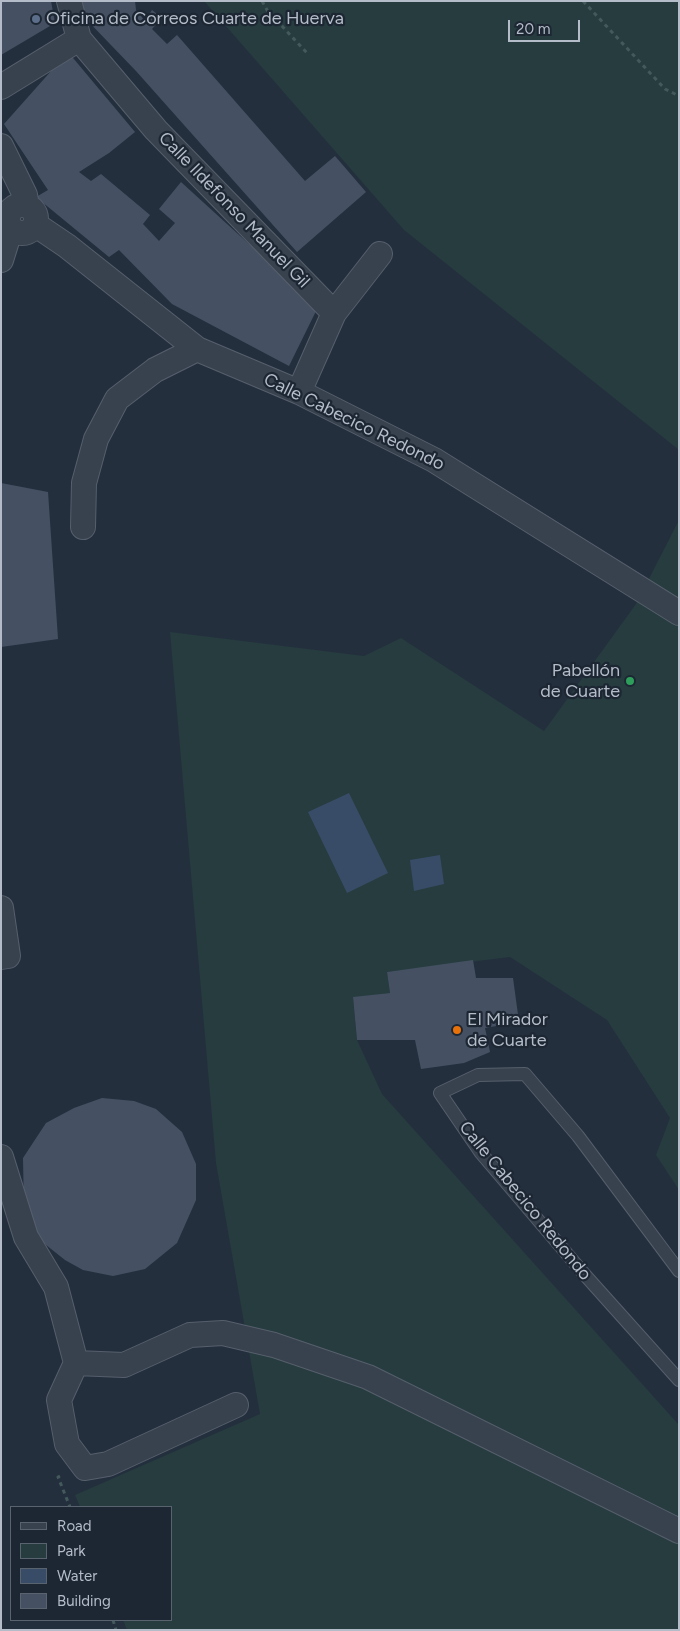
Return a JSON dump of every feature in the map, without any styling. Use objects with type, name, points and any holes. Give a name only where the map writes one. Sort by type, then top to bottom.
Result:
[{"type":"street","points":[[1,88],[79,40],[69,1]]},
{"type":"street","name":"Calle Ildefonso Manuel Gil","points":[[79,40],[156,130],[334,313]]},
{"type":"street","points":[[1,146],[26,195],[17,214],[1,260]]},
{"type":"street","name":"Calle Cabecico Redondo","points":[[17,214],[67,246],[197,349],[299,392],[434,460],[679,613]]},
{"type":"street","points":[[299,392],[334,313],[380,254]]},
{"type":"street","points":[[83,527],[84,482],[96,439],[118,399],[155,370],[197,349]]},
{"type":"street","points":[[1,908],[8,956],[1,957]]},
{"type":"street","points":[[1,1157],[26,1237],[56,1287],[76,1363],[59,1400],[67,1444],[85,1468],[108,1464],[236,1404]]},
{"type":"street","points":[[76,1363],[124,1365],[190,1335],[224,1334],[274,1345],[368,1378],[679,1531]]},
{"type":"lane","name":"Calle Cabecico Redondo","points":[[679,1271],[578,1136],[525,1074],[478,1075],[440,1093],[487,1160],[585,1275],[679,1380]]},
{"type":"path","points":[[262,1],[267,10],[306,52]]},
{"type":"path","points":[[583,1],[665,89],[679,96]]},
{"type":"green space","points":[[204,1],[679,1],[679,450],[404,230]]},
{"type":"green space","points":[[679,520],[679,1190],[656,1155],[670,1118],[607,1020],[510,957],[387,972],[390,993],[353,998],[357,1040],[382,1094],[679,1425],[679,1630],[127,1630],[123,1621],[172,1621],[172,1506],[80,1506],[75,1495],[260,1414],[216,1163],[170,632],[364,656],[401,638],[544,731],[636,604]]},
{"type":"water","points":[[349,793],[388,873],[347,893],[308,812]]},
{"type":"water","points":[[440,855],[444,884],[414,891],[410,860]]},
{"type":"building","points":[[1,1],[51,1],[55,23],[1,55]]},
{"type":"building","points":[[80,1],[135,1],[136,10],[145,21],[152,10],[162,18],[152,29],[167,44],[177,35],[305,181],[335,156],[366,192],[297,252],[136,71],[84,17]]},
{"type":"building","points":[[68,52],[135,132],[109,153],[79,172],[91,181],[101,174],[150,215],[143,224],[159,241],[175,223],[159,209],[181,182],[318,307],[289,366],[172,304],[119,250],[109,257],[36,197],[48,190],[4,124]]},
{"type":"building","points":[[1,483],[48,492],[58,639],[1,647]]},
{"type":"building","points":[[473,960],[476,978],[513,978],[519,1022],[485,1028],[490,1052],[464,1063],[421,1069],[415,1040],[357,1040],[353,997],[390,993],[387,972]]},
{"type":"building","points":[[102,1098],[134,1101],[156,1109],[182,1132],[196,1164],[196,1200],[177,1243],[145,1269],[113,1276],[83,1270],[65,1260],[41,1241],[24,1208],[23,1158],[46,1123],[74,1108]]},
{"type":"place","name":"Oficina de Correos Cuarte de Huerva","points":[[36,19]]},
{"type":"place","name":"Pabellón de Cuarte","points":[[630,681]]},
{"type":"place","name":"El Mirador de Cuarte","points":[[457,1030]]}]
